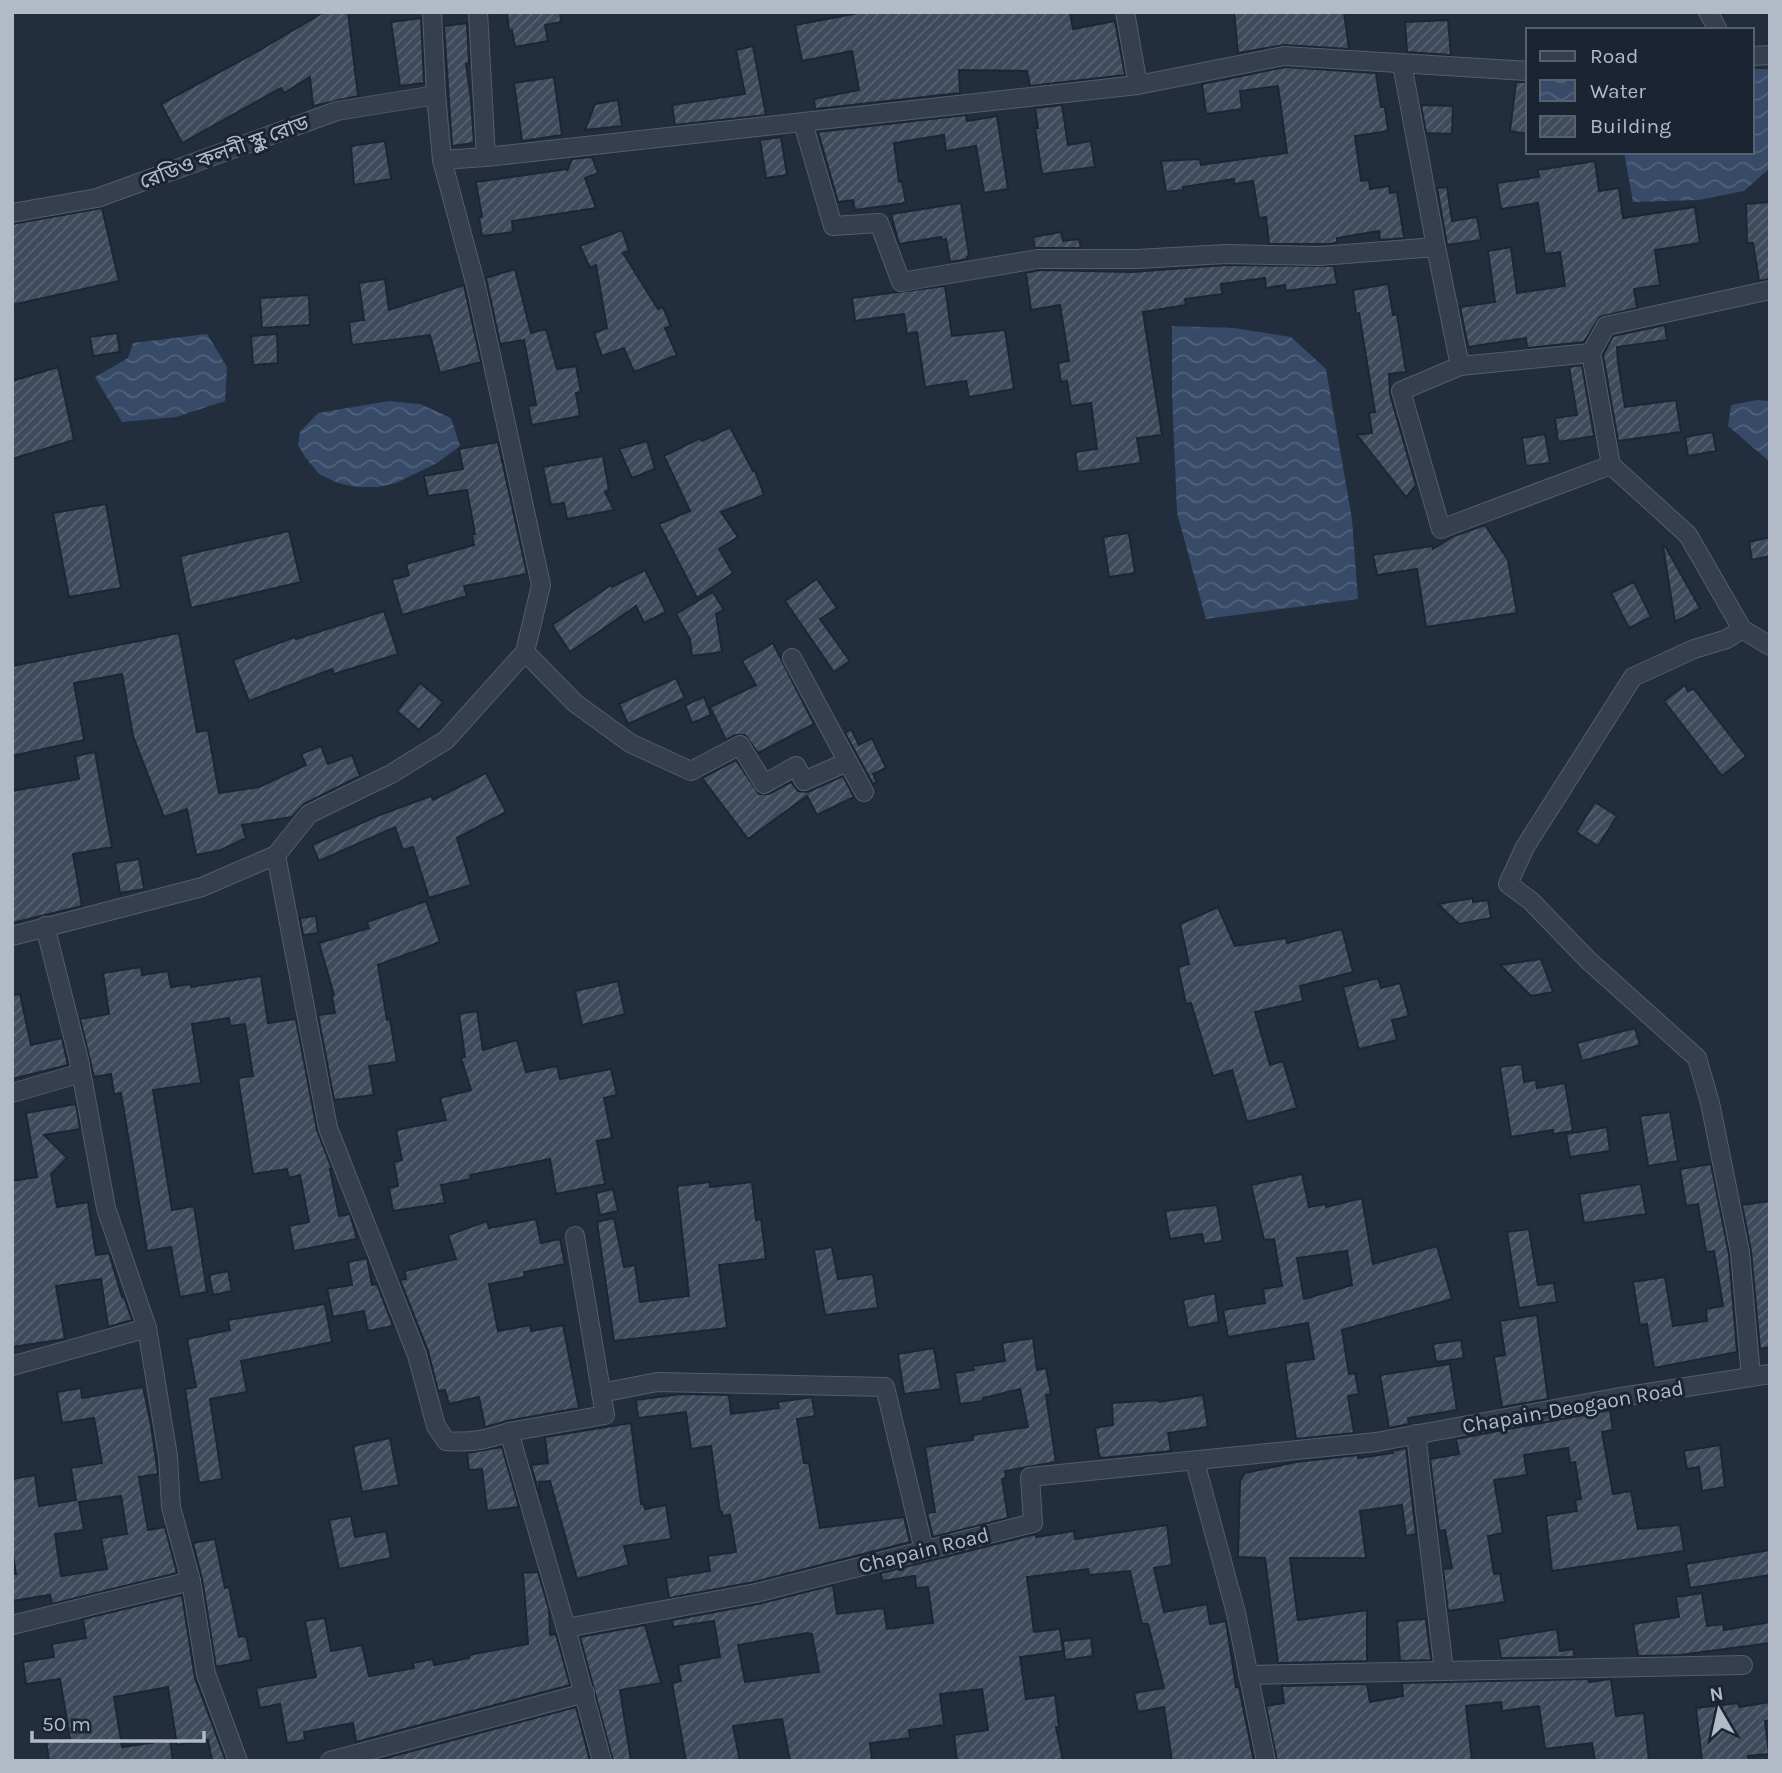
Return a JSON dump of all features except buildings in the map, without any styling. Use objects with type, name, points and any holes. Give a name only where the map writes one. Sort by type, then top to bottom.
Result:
[{"type":"street","points":[[12,936],[202,887],[276,855],[309,814],[391,774],[446,740],[525,652],[541,585],[476,286],[442,160],[432,12]]},
{"type":"street","points":[[478,12],[486,157]]},
{"type":"street","points":[[1125,12],[1138,85]]},
{"type":"street","points":[[1708,12],[1717,28]]},
{"type":"street","points":[[442,160],[1138,85],[1284,56],[1526,71]]},
{"type":"street","points":[[1402,64],[1460,366]]},
{"type":"street","name":"রেডিও কলনী স্কুল রোড","points":[[12,213],[97,198],[337,111],[436,95]]},
{"type":"street","points":[[803,123],[833,226],[879,223],[901,282],[1038,259],[1226,254],[1320,256],[1436,247]]},
{"type":"street","points":[[1770,290],[1606,326],[1591,353],[1611,465],[1688,535],[1742,629],[1770,646]]},
{"type":"street","points":[[1591,353],[1460,366],[1401,391],[1441,529],[1611,465]]},
{"type":"street","points":[[1742,629],[1727,639],[1694,649],[1633,677],[1525,847],[1508,884],[1531,901],[1588,960],[1697,1058],[1710,1103],[1740,1252],[1751,1377]]},
{"type":"street","points":[[525,652],[575,704],[630,743],[691,771],[740,745],[764,784],[796,766],[804,781],[847,762]]},
{"type":"street","points":[[792,658],[864,792]]},
{"type":"street","points":[[276,855],[328,1128],[418,1355],[436,1426],[446,1441],[477,1442],[509,1432],[605,1415],[575,1236]]},
{"type":"street","points":[[45,926],[81,1073],[106,1208],[147,1328],[168,1456],[171,1507],[191,1581],[206,1674],[238,1761]]},
{"type":"street","points":[[12,1093],[81,1073]]},
{"type":"street","points":[[12,1366],[147,1328]]},
{"type":"street","name":"Chapain-Deogaon Road","points":[[1376,1442],[1615,1398],[1770,1374]]},
{"type":"street","points":[[601,1393],[657,1382],[885,1387],[924,1550]]},
{"type":"street","points":[[509,1432],[585,1693],[602,1761]]},
{"type":"street","points":[[1416,1434],[1444,1671]]},
{"type":"street","name":"Chapain Road","points":[[566,1628],[756,1593],[1033,1523],[1030,1477],[1376,1442]]},
{"type":"street","points":[[1195,1462],[1236,1613],[1266,1761]]},
{"type":"street","points":[[12,1625],[191,1581]]},
{"type":"street","points":[[1248,1675],[1743,1665]]},
{"type":"street","points":[[330,1761],[585,1693]]},
{"type":"water","points":[[1754,69],[1770,69],[1770,168],[1744,191],[1699,200],[1633,202],[1624,154],[1754,154]]},
{"type":"water","points":[[1172,326],[1234,328],[1291,337],[1326,369],[1352,519],[1358,599],[1206,619],[1177,513]]},
{"type":"water","points":[[207,334],[227,367],[225,401],[176,417],[122,422],[95,377],[128,358],[133,343]]},
{"type":"water","points":[[1757,400],[1770,401],[1770,462],[1728,426],[1731,405]]},
{"type":"water","points":[[389,401],[420,404],[451,418],[460,446],[437,463],[396,483],[378,487],[356,487],[338,483],[319,474],[298,445],[300,432],[318,413]]}]
